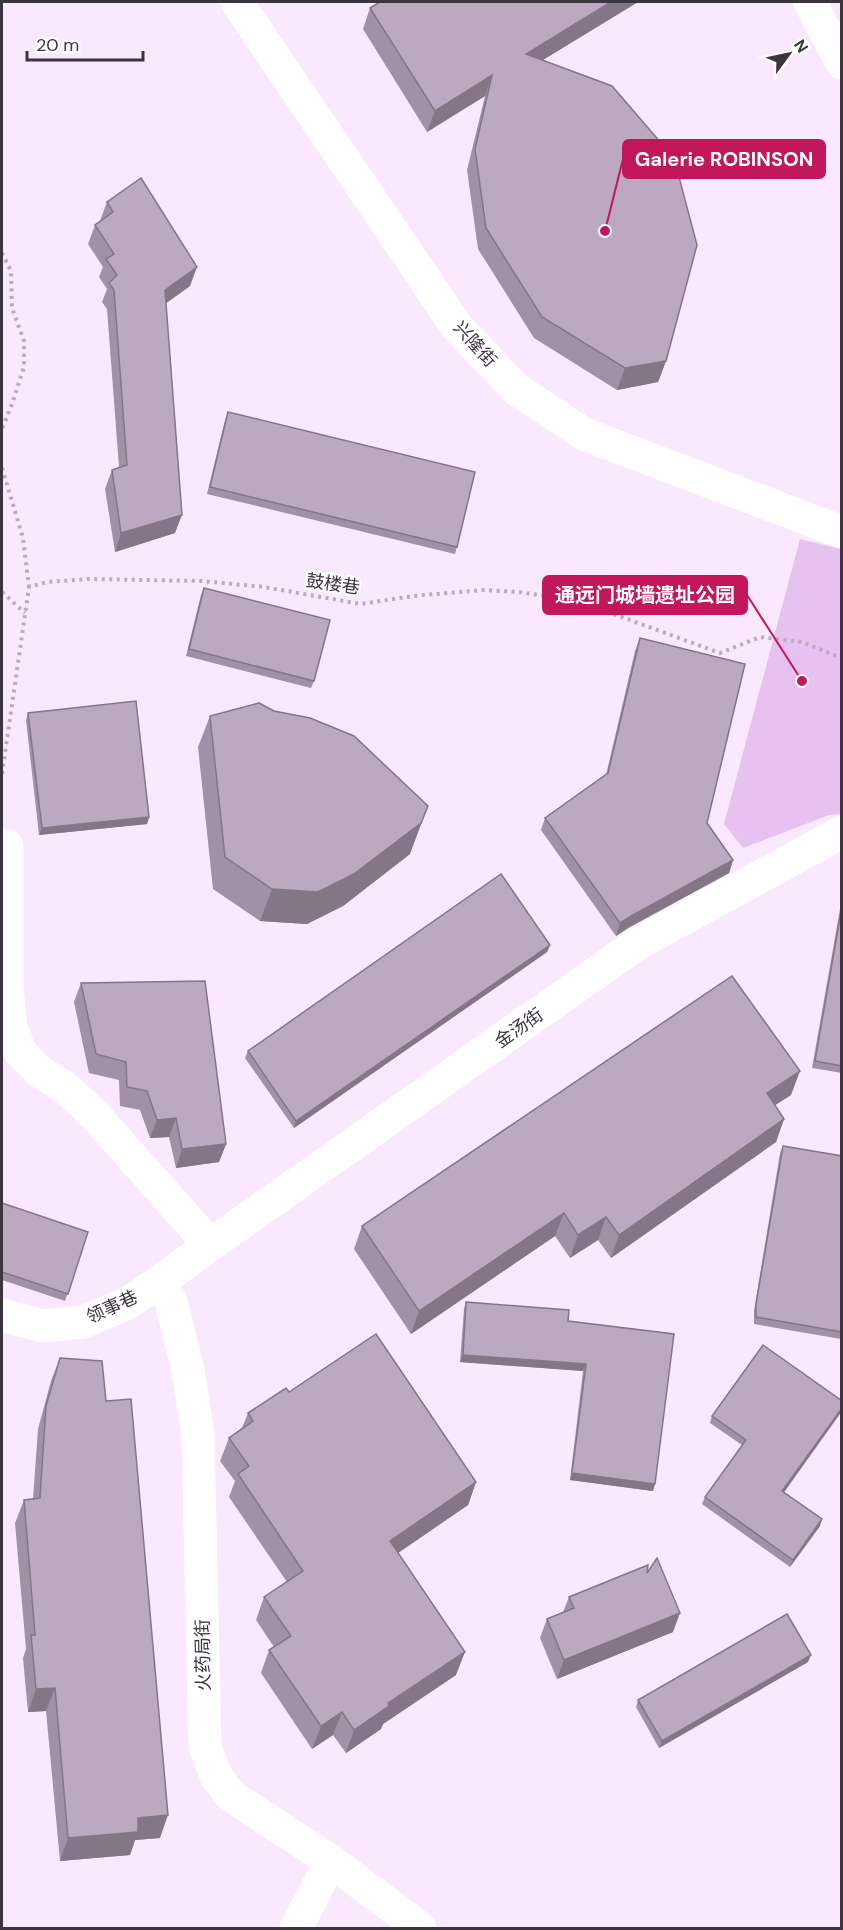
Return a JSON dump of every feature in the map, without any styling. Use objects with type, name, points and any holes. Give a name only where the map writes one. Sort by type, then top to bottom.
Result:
[{"type":"street","name":"兴隆街","points":[[237,2],[457,327],[516,389],[584,434],[842,532]]},
{"type":"street","points":[[810,2],[842,63]]},
{"type":"street","name":"金汤街","points":[[210,1245],[638,944],[842,832]]},
{"type":"street","points":[[7,846],[7,987],[11,1027],[20,1052],[40,1072],[63,1086],[92,1112],[210,1245]]},
{"type":"street","name":"领事巷","points":[[2,1315],[43,1326],[83,1322],[128,1302],[210,1245]]},
{"type":"street","name":"火药局街","points":[[158,1283],[171,1301],[188,1370],[198,1435],[205,1746],[216,1776],[231,1796],[331,1861],[420,1929]]},
{"type":"street","points":[[296,1929],[331,1861]]},
{"type":"path","points":[[2,253],[11,271],[12,308],[24,341],[24,367],[2,429]]},
{"type":"path","points":[[2,468],[23,538],[29,587],[2,774]]},
{"type":"path","name":"鼓楼巷","points":[[29,587],[47,582],[88,579],[202,581],[264,587],[361,604],[413,596],[483,590],[519,592],[578,601],[720,653],[760,637],[802,642],[842,658]]},
{"type":"path","points":[[2,592],[25,613]]},
{"type":"shaded area","points":[[800,539],[841,549],[841,814],[829,815],[743,848],[724,824]]},
{"type":"building","points":[[380,2],[611,2],[526,54],[612,86],[674,158],[697,245],[666,361],[625,368],[542,317],[486,228],[475,149],[492,75],[435,111],[370,8]]},
{"type":"building","points":[[141,178],[197,267],[165,290],[182,515],[121,533],[112,470],[127,465],[114,290],[109,283],[117,275],[106,259],[114,254],[95,225],[113,212],[107,202]]},
{"type":"building","points":[[228,412],[475,472],[457,547],[210,487]]},
{"type":"building","points":[[204,588],[330,620],[314,681],[189,649]]},
{"type":"building","points":[[640,638],[745,664],[707,823],[733,860],[620,923],[545,818],[608,773]]},
{"type":"building","points":[[136,701],[149,817],[42,828],[28,713]]},
{"type":"building","points":[[259,703],[274,711],[310,718],[354,736],[428,806],[421,823],[354,874],[318,892],[272,889],[225,857],[210,716]]},
{"type":"building","points":[[501,874],[550,945],[296,1121],[248,1051]]},
{"type":"building","points":[[842,906],[842,1066],[815,1061]]},
{"type":"building","points":[[732,976],[800,1071],[767,1093],[784,1119],[619,1235],[606,1217],[578,1235],[564,1213],[419,1311],[362,1226]]},
{"type":"building","points":[[205,981],[226,1144],[182,1149],[176,1118],[157,1120],[147,1091],[127,1087],[126,1062],[96,1054],[81,983]]},
{"type":"building","points":[[783,1146],[842,1156],[842,1332],[756,1317],[756,1304]]},
{"type":"building","points":[[2,1203],[88,1232],[68,1294],[2,1272]]},
{"type":"building","points":[[466,1302],[569,1310],[568,1321],[674,1334],[655,1484],[572,1473],[586,1364],[463,1355]]},
{"type":"building","points":[[376,1334],[476,1482],[390,1541],[465,1652],[388,1703],[389,1706],[354,1730],[342,1712],[321,1726],[269,1650],[291,1636],[264,1597],[303,1571],[238,1474],[249,1466],[229,1438],[253,1421],[248,1413],[286,1388],[289,1392]]},
{"type":"building","points":[[763,1345],[842,1401],[842,1408],[782,1491],[822,1519],[793,1560],[705,1497],[746,1440],[712,1416]]},
{"type":"building","points":[[60,1358],[102,1361],[106,1401],[131,1399],[168,1815],[138,1818],[138,1832],[68,1838],[55,1688],[36,1689],[31,1635],[35,1635],[24,1500],[40,1498],[46,1406]]},
{"type":"building","points":[[657,1558],[680,1613],[564,1660],[547,1619],[574,1608],[569,1597],[648,1565],[647,1573]]},
{"type":"building","points":[[787,1614],[811,1655],[662,1741],[638,1700]]},
{"type":"place","name":"Galerie ROBINSON","points":[[605,231]]},
{"type":"place","name":"通远门城墙遗址公园","points":[[802,681]]}]
